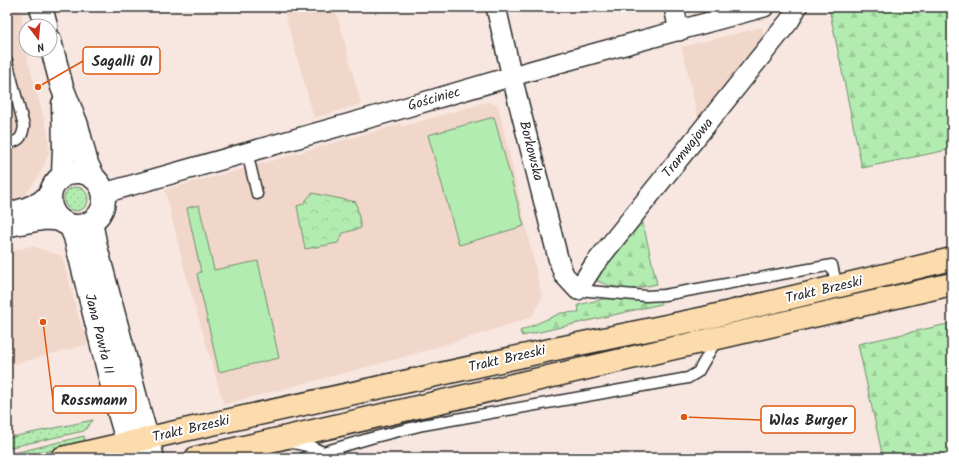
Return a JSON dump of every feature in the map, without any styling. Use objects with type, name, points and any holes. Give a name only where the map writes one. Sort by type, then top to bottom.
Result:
[{"type":"main road","name":"Trakt Brzeski","points":[[62,458],[140,449],[542,351],[705,318],[952,259]]},
{"type":"main road","name":"Trakt Brzeski","points":[[196,458],[952,284]]},
{"type":"street","points":[[41,7],[44,18]]},
{"type":"street","name":"Borkowska","points":[[496,7],[512,77],[558,258],[564,275],[578,290]]},
{"type":"street","points":[[674,7],[679,31]]},
{"type":"street","name":"Gościniec","points":[[99,184],[247,152],[764,7]]},
{"type":"street","name":"Tramwajowa","points":[[578,290],[594,265],[790,20],[797,7]]},
{"type":"street","points":[[7,227],[45,220],[74,223],[99,216],[105,202],[99,184],[87,164],[77,125],[62,87],[54,58]]},
{"type":"street","points":[[62,87],[64,147],[57,184],[50,201],[52,209],[58,217],[74,223]]},
{"type":"street","points":[[7,213],[39,202],[57,184],[73,172],[84,172],[99,184]]},
{"type":"street","name":"Jana Pawła II","points":[[74,223],[77,244],[140,449]]},
{"type":"lane","points":[[7,61],[24,126],[23,134],[19,140],[7,144]]},
{"type":"lane","points":[[247,152],[257,194]]},
{"type":"lane","points":[[578,290],[646,296],[664,295],[832,265],[837,287]]},
{"type":"lane","points":[[303,458],[324,455],[423,425],[688,378],[698,372],[718,338]]},
{"type":"lane","points":[[275,440],[312,447],[324,455]]},
{"type":"shaded area","points":[[7,7],[21,7],[22,18],[18,18],[18,58],[28,58],[48,134],[49,154],[39,176],[23,198],[7,202]]},
{"type":"shaded area","points":[[283,7],[335,7],[361,104],[314,118]]},
{"type":"shaded area","points":[[762,27],[764,38],[698,119],[682,47]]},
{"type":"shaded area","points":[[487,102],[498,105],[542,297],[531,317],[481,334],[397,359],[225,404],[187,279],[165,190],[401,124],[401,127]]},
{"type":"shaded area","points":[[32,246],[62,256],[82,329],[84,329],[88,344],[7,366],[7,252]]},
{"type":"green space","points":[[952,7],[952,149],[862,168],[829,8]]},
{"type":"green space","points":[[494,117],[524,226],[459,245],[428,135]]},
{"type":"green space","points":[[71,187],[81,187],[88,194],[88,204],[81,211],[71,211],[64,204],[64,194]]},
{"type":"green space","points":[[312,193],[356,202],[361,228],[343,233],[338,243],[305,249],[297,206],[303,204]]},
{"type":"green space","points":[[199,205],[214,270],[258,261],[279,358],[219,372],[197,274],[201,272],[187,208]]},
{"type":"green space","points":[[642,219],[657,284],[628,290],[607,285],[593,279]]},
{"type":"green space","points":[[603,299],[660,300],[661,304],[522,336],[520,331],[561,313],[579,312],[578,305]]},
{"type":"green space","points":[[952,323],[952,458],[883,458],[858,344]]},
{"type":"green space","points":[[93,420],[84,431],[7,448],[7,438]]},
{"type":"green space","points":[[84,436],[85,442],[83,444],[11,458],[10,454]]},
{"type":"place","name":"Sagalli 01","points":[[38,87]]},
{"type":"place","name":"Rossmann","points":[[43,322]]},
{"type":"place","name":"Wlas Burger","points":[[684,417]]}]
